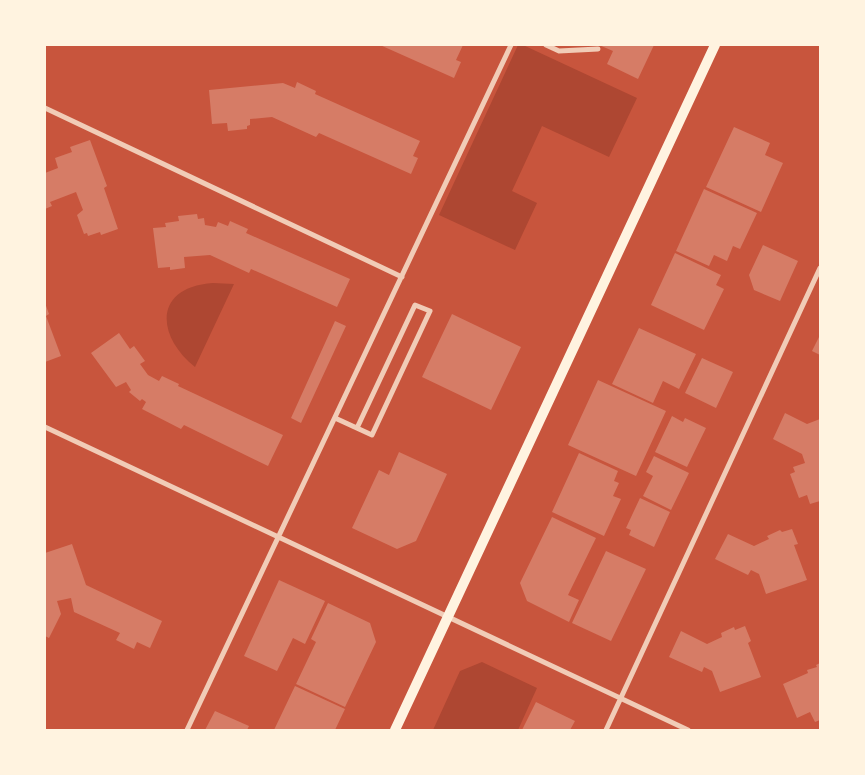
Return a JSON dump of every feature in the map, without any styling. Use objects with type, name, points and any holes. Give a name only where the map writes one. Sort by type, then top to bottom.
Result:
[{"type":"main road","points":[[394,730],[715,45]]},
{"type":"street","points":[[188,730],[512,45]]},
{"type":"street","points":[[546,45],[559,51],[598,49]]},
{"type":"street","points":[[45,108],[402,276]]},
{"type":"street","points":[[606,730],[820,268]]},
{"type":"street","points":[[335,418],[372,435],[430,311],[415,304],[357,428]]},
{"type":"street","points":[[45,427],[688,730]]},
{"type":"shaded area","points":[[518,45],[523,45],[637,98],[609,157],[542,126],[512,191],[537,203],[515,250],[439,215]]},
{"type":"shaded area","points":[[213,283],[234,284],[195,367],[182,355],[173,341],[168,328],[167,315],[171,303],[179,293],[193,286]]},
{"type":"shaded area","points":[[482,662],[537,688],[518,730],[433,730],[460,671]]},
{"type":"building","points":[[380,45],[463,45],[456,60],[461,62],[454,78]]},
{"type":"building","points":[[599,45],[654,45],[638,79],[607,64],[613,51]]},
{"type":"building","points":[[297,82],[316,91],[315,94],[420,141],[413,156],[418,158],[411,174],[319,133],[316,137],[272,117],[250,119],[250,125],[247,126],[247,129],[228,131],[227,123],[212,124],[209,90],[283,83],[295,88]]},
{"type":"building","points":[[734,127],[770,143],[765,155],[783,163],[761,212],[706,187]]},
{"type":"building","points":[[90,140],[107,186],[104,188],[118,229],[101,235],[100,232],[88,236],[87,233],[84,234],[77,215],[83,210],[76,192],[50,202],[52,206],[45,209],[45,173],[58,168],[55,158],[72,152],[70,147]]},
{"type":"building","points":[[704,189],[757,213],[740,249],[733,246],[727,261],[714,255],[709,266],[676,251]]},
{"type":"building","points":[[197,214],[198,219],[204,218],[205,225],[216,227],[218,222],[228,226],[230,221],[248,229],[246,233],[350,279],[337,307],[251,269],[249,273],[210,255],[184,257],[185,268],[170,270],[170,267],[158,268],[153,228],[166,227],[165,223],[179,221],[178,216]]},
{"type":"building","points":[[763,245],[798,261],[780,301],[754,290],[749,275]]},
{"type":"building","points":[[675,253],[721,275],[716,285],[724,289],[704,330],[651,305]]},
{"type":"building","points":[[45,303],[49,314],[46,316],[61,356],[45,362]]},
{"type":"building","points":[[452,314],[521,347],[491,410],[422,377]]},
{"type":"building","points":[[335,321],[346,326],[301,423],[291,418]]},
{"type":"building","points":[[639,328],[696,354],[679,389],[663,381],[653,403],[612,384]]},
{"type":"building","points":[[119,333],[130,349],[134,346],[145,361],[140,364],[148,375],[159,381],[162,376],[179,384],[178,386],[283,435],[268,466],[184,425],[181,429],[142,409],[146,402],[142,399],[140,401],[129,392],[131,390],[126,382],[116,387],[91,353]]},
{"type":"building","points":[[820,335],[820,355],[812,351]]},
{"type":"building","points":[[702,358],[733,372],[716,408],[685,393]]},
{"type":"building","points":[[598,380],[666,411],[636,476],[568,445]]},
{"type":"building","points":[[785,413],[807,424],[820,419],[820,501],[810,504],[807,495],[799,498],[790,474],[795,472],[793,467],[805,463],[802,454],[773,439]]},
{"type":"building","points":[[672,416],[683,422],[685,418],[706,428],[687,467],[655,452]]},
{"type":"building","points":[[399,452],[447,474],[416,541],[397,549],[352,528],[379,470],[389,475]]},
{"type":"building","points":[[579,453],[618,471],[614,481],[619,483],[613,496],[621,499],[604,536],[552,512]]},
{"type":"building","points":[[654,456],[689,473],[671,510],[643,496],[653,476],[646,472]]},
{"type":"building","points":[[640,498],[670,512],[654,547],[629,535],[631,530],[626,528]]},
{"type":"building","points":[[552,517],[596,538],[568,595],[579,600],[569,622],[527,601],[520,583]]},
{"type":"building","points":[[792,529],[798,544],[794,545],[807,580],[766,594],[759,574],[751,570],[748,575],[715,559],[728,534],[754,546],[769,539],[767,536],[780,530],[782,532]]},
{"type":"building","points":[[72,544],[86,585],[162,621],[150,648],[137,642],[134,649],[116,640],[120,633],[74,612],[71,598],[57,601],[61,614],[49,638],[45,636],[45,553]]},
{"type":"building","points":[[606,551],[646,569],[611,641],[572,623]]},
{"type":"building","points":[[279,580],[325,601],[305,644],[293,638],[277,671],[244,656]]},
{"type":"building","points":[[328,603],[370,623],[376,642],[345,707],[296,684],[316,642],[311,639]]},
{"type":"building","points":[[745,626],[751,641],[748,643],[761,677],[720,692],[712,671],[704,667],[702,672],[669,657],[681,631],[707,644],[722,637],[721,633],[734,627],[735,630]]},
{"type":"building","points":[[820,663],[820,720],[815,722],[810,712],[797,718],[783,684],[808,673],[807,670],[817,667],[816,665]]},
{"type":"building","points":[[295,686],[345,709],[335,730],[274,730]]},
{"type":"building","points":[[536,702],[575,721],[570,730],[522,730]]},
{"type":"building","points":[[215,711],[249,726],[247,730],[205,730]]}]
